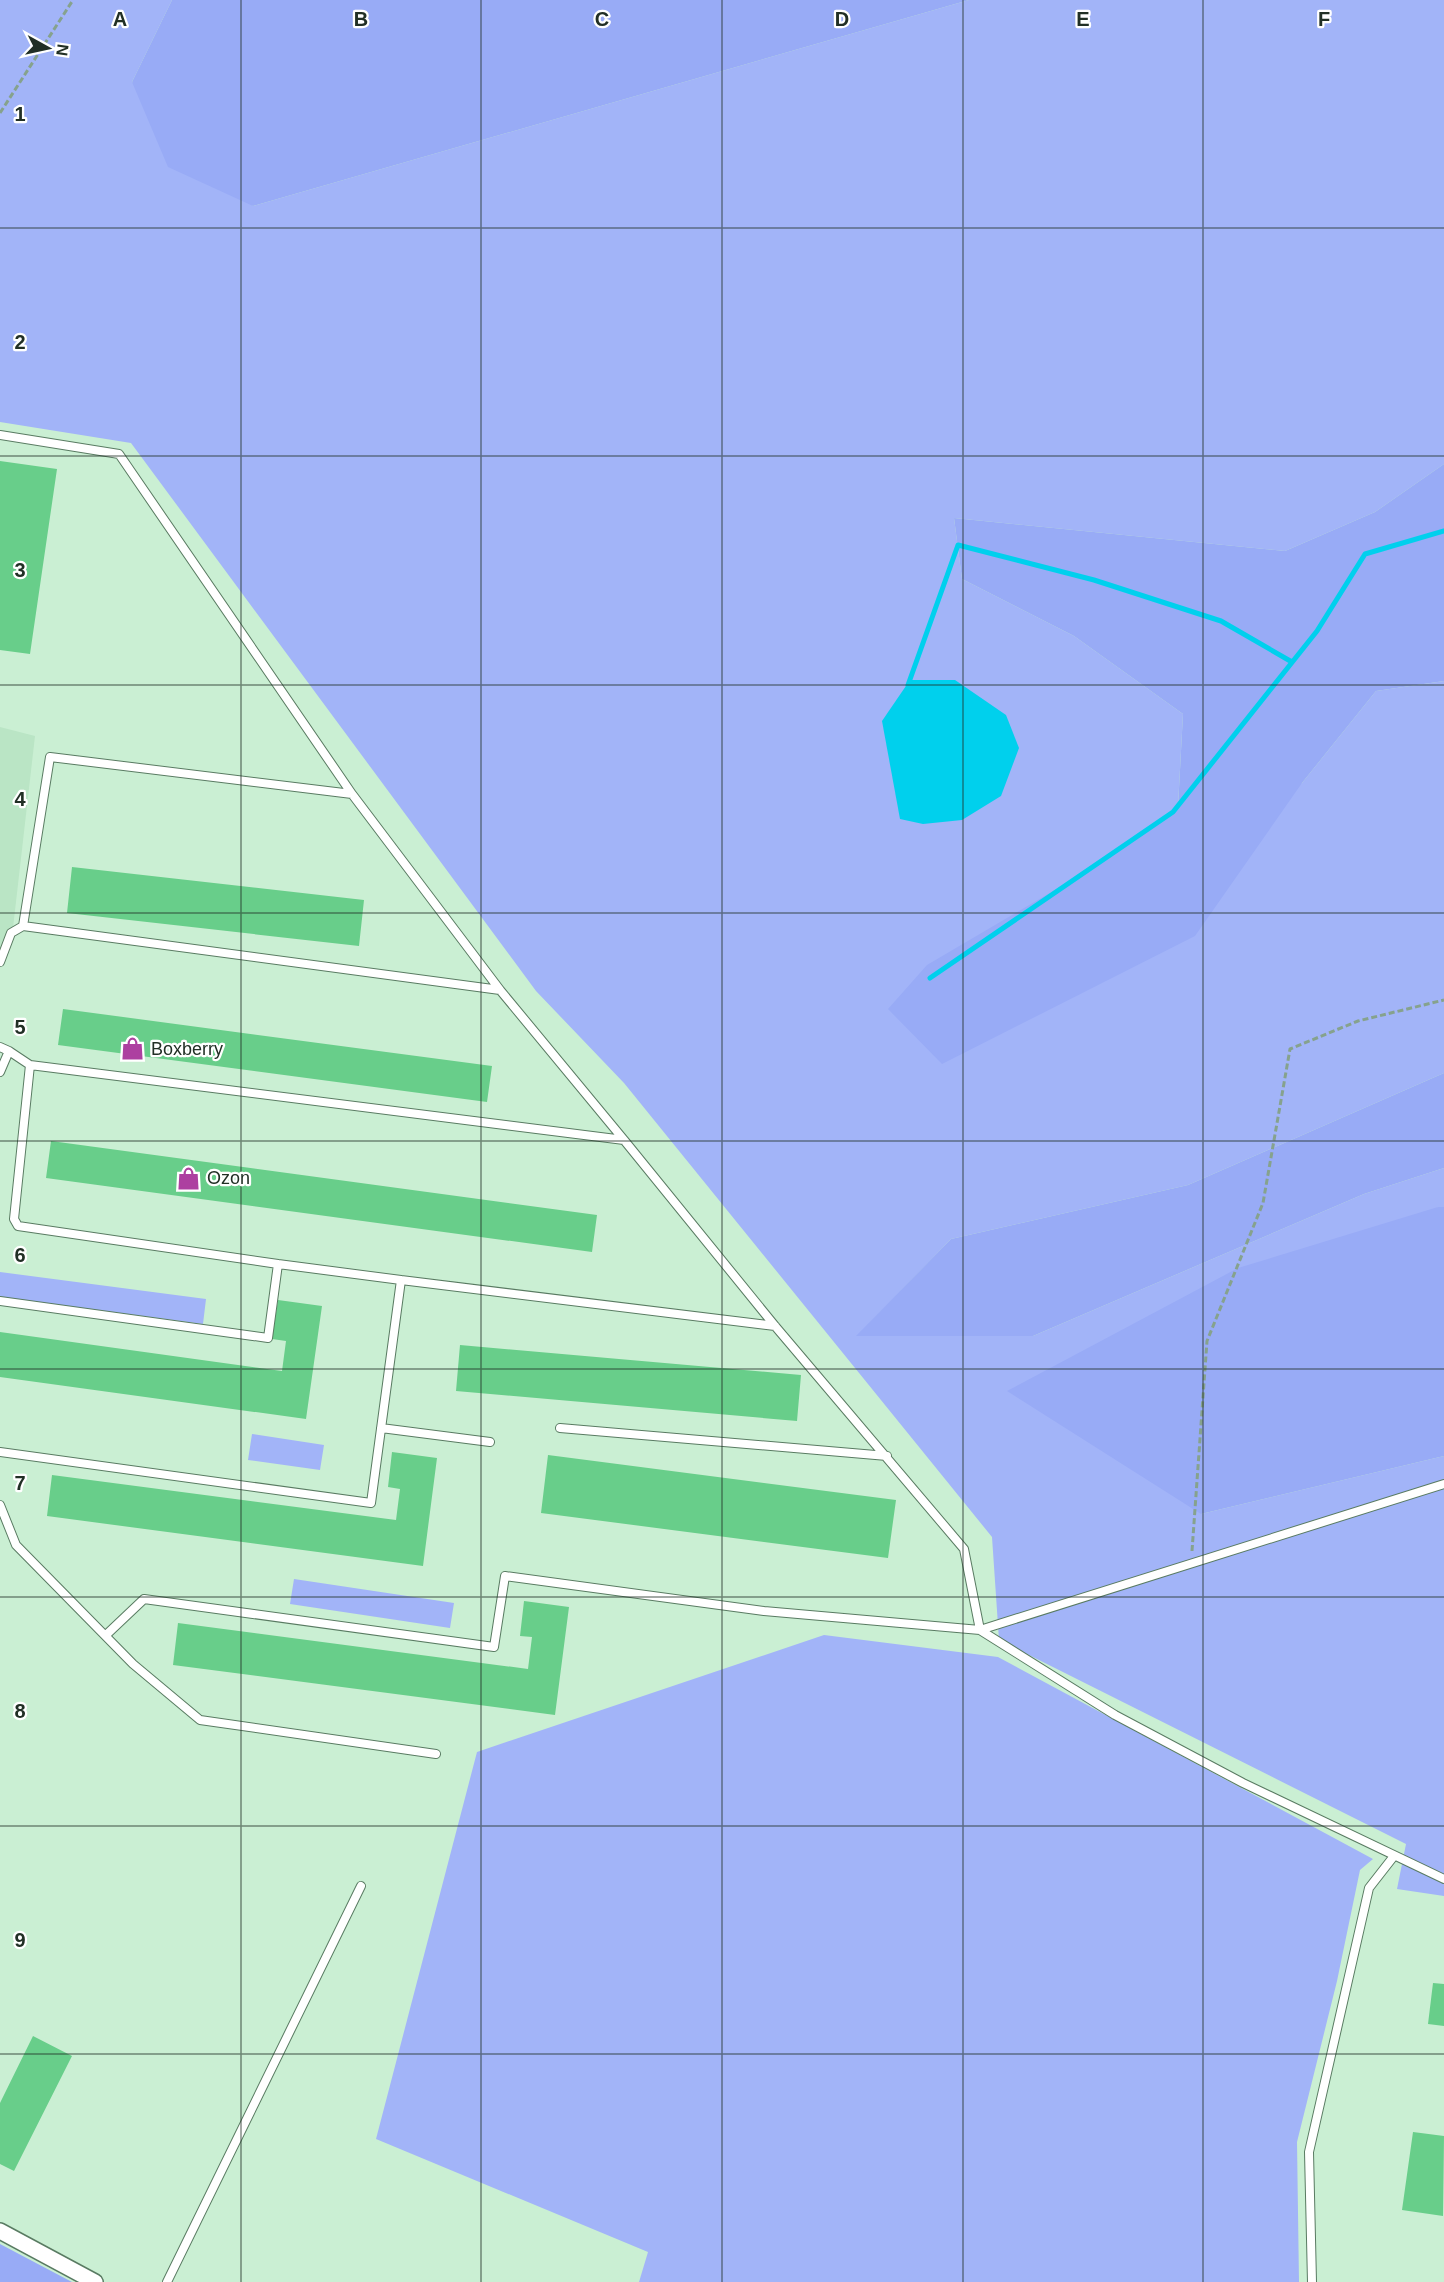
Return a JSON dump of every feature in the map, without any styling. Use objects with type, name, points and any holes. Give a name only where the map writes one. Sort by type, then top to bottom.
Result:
[{"type":"street","points":[[0,2231],[95,2282]]},
{"type":"lane","points":[[0,435],[119,454],[352,794],[500,990],[775,1326],[964,1549],[980,1630],[1115,1715],[1243,1784],[1444,1879]]},
{"type":"lane","points":[[23,926],[50,757],[352,794]]},
{"type":"lane","points":[[0,962],[11,933],[23,926],[500,990]]},
{"type":"lane","points":[[0,1047],[30,1065],[624,1140]]},
{"type":"lane","points":[[0,1072],[9,1051]]},
{"type":"lane","points":[[30,1065],[14,1220],[18,1226],[401,1281],[775,1326]]},
{"type":"lane","points":[[0,1301],[268,1338],[278,1264]]},
{"type":"lane","points":[[0,1452],[371,1503],[401,1281]]},
{"type":"lane","points":[[381,1428],[490,1442]]},
{"type":"lane","points":[[560,1428],[887,1456]]},
{"type":"lane","points":[[106,1635],[144,1599],[495,1647],[505,1576],[764,1611],[980,1630],[1444,1484]]},
{"type":"lane","points":[[0,1505],[16,1545],[133,1664],[200,1720],[436,1754]]},
{"type":"lane","points":[[1312,2282],[1309,2152],[1369,1888],[1394,1856]]},
{"type":"lane","points":[[167,2282],[361,1886]]},
{"type":"path","points":[[0,113],[74,2]]},
{"type":"path","points":[[1191,1562],[1208,1341],[1263,1203],[1290,1049],[1358,1021],[1444,1000]]},
{"type":"shaded area","points":[[0,0],[172,0],[132,82],[253,206],[969,0],[1444,0],[1444,464],[1375,512],[1285,551],[954,518],[962,579],[1074,636],[1183,714],[1178,806],[1099,864],[1302,783],[1376,691],[1444,681],[1444,1073],[1188,1185],[951,1239],[857,1336],[1033,1336],[1364,1194],[1444,1168],[1444,1207],[1438,1207],[1201,1514],[1444,1456],[1444,1896],[1397,1889],[1406,1844],[999,1640],[992,1537],[624,1083],[536,991],[131,443],[0,422]]},
{"type":"shaded area","points":[[172,0],[969,0],[253,206],[168,167],[132,82]]},
{"type":"shaded area","points":[[1444,464],[1444,681],[1376,691],[1302,783],[1195,936],[942,1064],[888,1009],[927,965],[1099,864],[1178,807],[1183,714],[1074,636],[962,579],[954,518],[1285,551],[1375,512]]},
{"type":"shaded area","points":[[910,680],[955,680],[1006,715],[1019,748],[1001,796],[962,820],[923,824],[900,819],[882,721]]},
{"type":"shaded area","points":[[0,727],[35,736],[13,928],[0,958]]},
{"type":"shaded area","points":[[1444,1073],[1444,1168],[1364,1194],[1033,1336],[856,1336],[951,1239],[1188,1185]]},
{"type":"shaded area","points":[[1444,1207],[1444,1456],[1201,1514],[1007,1391],[1238,1268]]},
{"type":"shaded area","points":[[0,1272],[206,1299],[203,1324],[0,1297]]},
{"type":"shaded area","points":[[252,1434],[324,1445],[320,1470],[248,1460]]},
{"type":"shaded area","points":[[294,1579],[454,1603],[450,1628],[290,1604]]},
{"type":"shaded area","points":[[824,1635],[998,1657],[1373,1859],[1360,1870],[1337,1981],[1297,2142],[1299,2282],[639,2282],[648,2252],[376,2139],[477,1752]]},
{"type":"shaded area","points":[[0,2244],[72,2282],[0,2282]]},
{"type":"building","points":[[0,461],[57,469],[30,654],[0,650]]},
{"type":"building","points":[[72,867],[364,900],[359,946],[67,913]]},
{"type":"building","points":[[63,1009],[492,1066],[487,1102],[58,1045]]},
{"type":"building","points":[[51,1141],[597,1215],[592,1252],[46,1178]]},
{"type":"building","points":[[278,1300],[322,1306],[306,1419],[0,1377],[0,1332],[282,1371],[286,1341],[272,1339]]},
{"type":"building","points":[[460,1345],[801,1375],[797,1421],[456,1391]]},
{"type":"building","points":[[392,1452],[437,1458],[423,1566],[47,1516],[52,1475],[396,1520],[400,1489],[388,1487]]},
{"type":"building","points":[[548,1455],[896,1500],[888,1558],[541,1513]]},
{"type":"building","points":[[524,1601],[569,1607],[555,1715],[173,1665],[178,1623],[528,1669],[532,1637],[520,1636]]},
{"type":"building","points":[[1433,1983],[1444,1984],[1444,2026],[1428,2024]]},
{"type":"building","points":[[33,2036],[72,2056],[14,2171],[0,2164],[0,2103]]},
{"type":"building","points":[[1413,2132],[1444,2136],[1443,2216],[1402,2210]]},
{"type":"waterway","points":[[930,978],[1173,812],[1317,631],[1365,554],[1444,531]]},
{"type":"waterway","points":[[908,685],[958,545],[1094,580],[1221,621],[1292,662]]},
{"type":"place","name":"Boxberry","points":[[133,1049]]},
{"type":"place","name":"Ozon","points":[[189,1178]]}]
